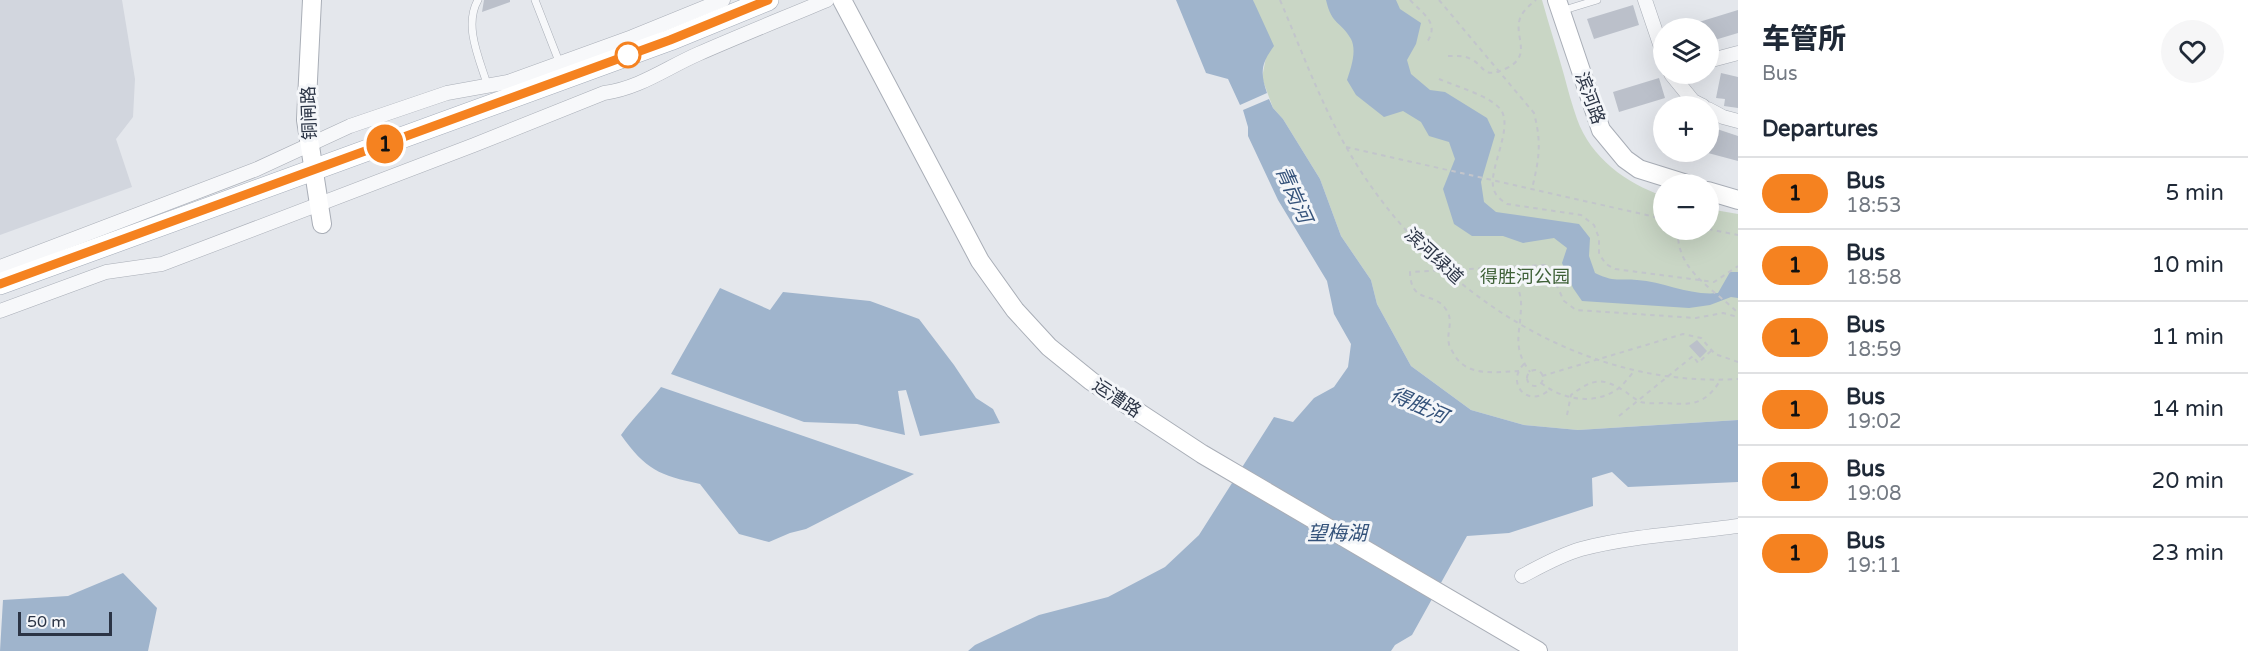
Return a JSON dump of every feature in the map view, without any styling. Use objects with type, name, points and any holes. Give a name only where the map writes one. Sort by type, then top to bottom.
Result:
[{"type":"main road","name":"铜闸路","points":[[312,0],[306,120],[322,224]]},
{"type":"main road","points":[[0,284],[314,170],[490,95],[562,71],[670,40],[768,0]]},
{"type":"main road","name":"运漕路","points":[[842,0],[980,261],[1016,310],[1049,346],[1091,381],[1202,454],[1538,651]]},
{"type":"main road","name":"滨河路","points":[[1559,6],[1601,130],[1625,159],[1639,169],[1655,174]]},
{"type":"main road","points":[[1719,194],[1738,200]]},
{"type":"street","points":[[562,71],[723,0]]},
{"type":"street","points":[[0,311],[106,272],[162,264],[474,146],[604,93],[624,90],[665,72],[695,55],[827,0]]},
{"type":"street","points":[[1645,0],[1653,24]]},
{"type":"street","points":[[1719,58],[1738,53]]},
{"type":"street","points":[[1679,84],[1689,96]]},
{"type":"street","points":[[0,267],[231,180],[350,126],[447,93],[490,95]]},
{"type":"street","points":[[1719,115],[1738,121]]},
{"type":"street","points":[[1522,576],[1558,557],[1582,549],[1738,526]]},
{"type":"lane","points":[[478,0],[472,12],[472,32],[490,95]]},
{"type":"lane","points":[[535,0],[562,71]]},
{"type":"lane","points":[[1559,6],[1597,0]]},
{"type":"path","name":"滨河绿道","points":[[1280,0],[1328,114],[1346,147],[1373,189],[1403,229],[1446,270],[1489,305],[1519,324],[1557,344],[1598,360],[1635,370],[1669,375],[1721,380],[1738,378]]},
{"type":"path","points":[[1410,0],[1431,22],[1432,34],[1427,42]]},
{"type":"path","points":[[1438,0],[1534,113],[1540,136],[1539,160],[1532,189]]},
{"type":"path","points":[[1448,56],[1473,59],[1482,70],[1492,73],[1509,67],[1521,54],[1522,40],[1519,23],[1526,9],[1536,0]]},
{"type":"path","points":[[1439,80],[1492,102],[1502,111],[1505,122],[1493,186],[1498,198],[1507,204],[1581,215],[1594,225],[1599,238],[1599,254],[1606,264],[1615,269],[1714,282],[1738,266]]},
{"type":"path","points":[[1346,147],[1653,216]]},
{"type":"path","points":[[1719,232],[1738,236]]},
{"type":"path","points":[[1679,240],[1684,259],[1698,280],[1729,304],[1738,315]]},
{"type":"path","points":[[1519,371],[1480,372],[1460,363],[1448,345],[1451,318],[1444,306],[1414,291],[1410,281],[1410,272],[1547,265],[1564,301],[1576,310],[1696,318],[1723,313],[1738,315]]},
{"type":"path","points":[[1509,267],[1518,286],[1522,306],[1517,340],[1524,364],[1530,372]]},
{"type":"path","points":[[1530,372],[1536,371],[1542,375],[1683,334],[1701,338],[1718,357],[1738,362]]},
{"type":"path","points":[[1618,416],[1693,356],[1698,363],[1711,351]]},
{"type":"path","points":[[1524,364],[1519,371],[1518,385],[1525,394],[1537,397],[1549,390]]},
{"type":"path","points":[[1541,383],[1549,390],[1570,398],[1590,399],[1619,387],[1635,370]]},
{"type":"path","points":[[1530,372],[1527,378],[1529,384],[1536,386],[1541,383]]},
{"type":"path","points":[[1541,383],[1542,375]]},
{"type":"path","points":[[1567,415],[1571,395],[1583,386],[1596,381],[1610,382],[1638,400],[1688,405],[1700,402],[1711,394],[1721,380]]},
{"type":"shaded area","points":[[0,0],[122,0],[135,79],[133,117],[116,139],[132,187],[0,235]]},
{"type":"green space","name":"得胜河公园","points":[[1253,0],[1542,0],[1573,108],[1583,133],[1591,146],[1611,167],[1653,192],[1653,240],[1719,240],[1719,211],[1738,214],[1738,420],[1578,430],[1524,425],[1471,410],[1411,366],[1377,304],[1371,280],[1341,236],[1320,179],[1283,119],[1273,108],[1262,78],[1266,57]]},
{"type":"water","points":[[1176,0],[1253,0],[1274,46],[1263,68],[1267,93],[1240,105],[1228,79],[1206,73]]},
{"type":"water","points":[[1326,0],[1396,0],[1400,9],[1421,23],[1416,44],[1407,60],[1411,74],[1430,90],[1445,92],[1487,118],[1495,135],[1481,182],[1484,202],[1496,212],[1579,224],[1590,238],[1589,256],[1595,273],[1602,276],[1612,279],[1647,281],[1697,293],[1718,293],[1730,272],[1738,272],[1738,298],[1731,297],[1710,305],[1689,308],[1582,301],[1573,288],[1562,263],[1567,248],[1554,238],[1523,243],[1503,236],[1472,236],[1454,224],[1443,189],[1455,159],[1449,142],[1429,136],[1421,122],[1403,111],[1384,117],[1356,95],[1347,80],[1353,60],[1353,44],[1347,33],[1331,15]]},
{"type":"water","name":"望梅湖","points":[[1269,99],[1320,179],[1341,236],[1371,280],[1377,304],[1411,366],[1471,410],[1524,425],[1578,430],[1738,420],[1738,482],[1628,487],[1612,472],[1592,478],[1593,506],[1509,533],[1467,536],[1412,635],[1395,645],[1391,651],[968,651],[975,645],[1039,615],[1108,597],[1165,567],[1199,535],[1274,417],[1293,422],[1314,398],[1334,387],[1348,367],[1351,344],[1334,314],[1327,281],[1278,200],[1248,136],[1243,110]]},
{"type":"water","points":[[720,288],[770,310],[783,292],[870,301],[919,319],[976,398],[993,409],[1000,423],[920,436],[906,390],[898,391],[905,435],[857,424],[804,422],[671,374]]},
{"type":"water","points":[[661,387],[914,474],[806,529],[769,542],[739,534],[700,484],[654,469],[638,456],[621,435]]},
{"type":"water","points":[[123,573],[157,608],[148,651],[0,651],[3,600],[68,596]]},
{"type":"building","points":[[484,0],[510,0],[510,2],[482,12]]},
{"type":"building","points":[[1633,5],[1639,25],[1594,39],[1587,19]]},
{"type":"building","points":[[1738,10],[1738,33],[1719,39],[1719,18],[1712,18]]},
{"type":"building","points":[[1721,73],[1738,77],[1738,108],[1724,106],[1725,99],[1716,96]]},
{"type":"building","points":[[1653,80],[1653,84],[1661,84],[1664,96],[1653,96],[1653,102],[1619,112],[1613,92]]},
{"type":"building","points":[[1719,130],[1738,136],[1738,161],[1719,156]]},
{"type":"building","points":[[1697,340],[1707,351],[1700,358],[1689,346]]},
{"type":"bus line","name":"1","points":[[0,284],[670,40],[768,0]]},
{"type":"water label","name":"青岗河","points":[[1294,194]]},
{"type":"water label","name":"得胜河","points":[[1419,405]]}]
